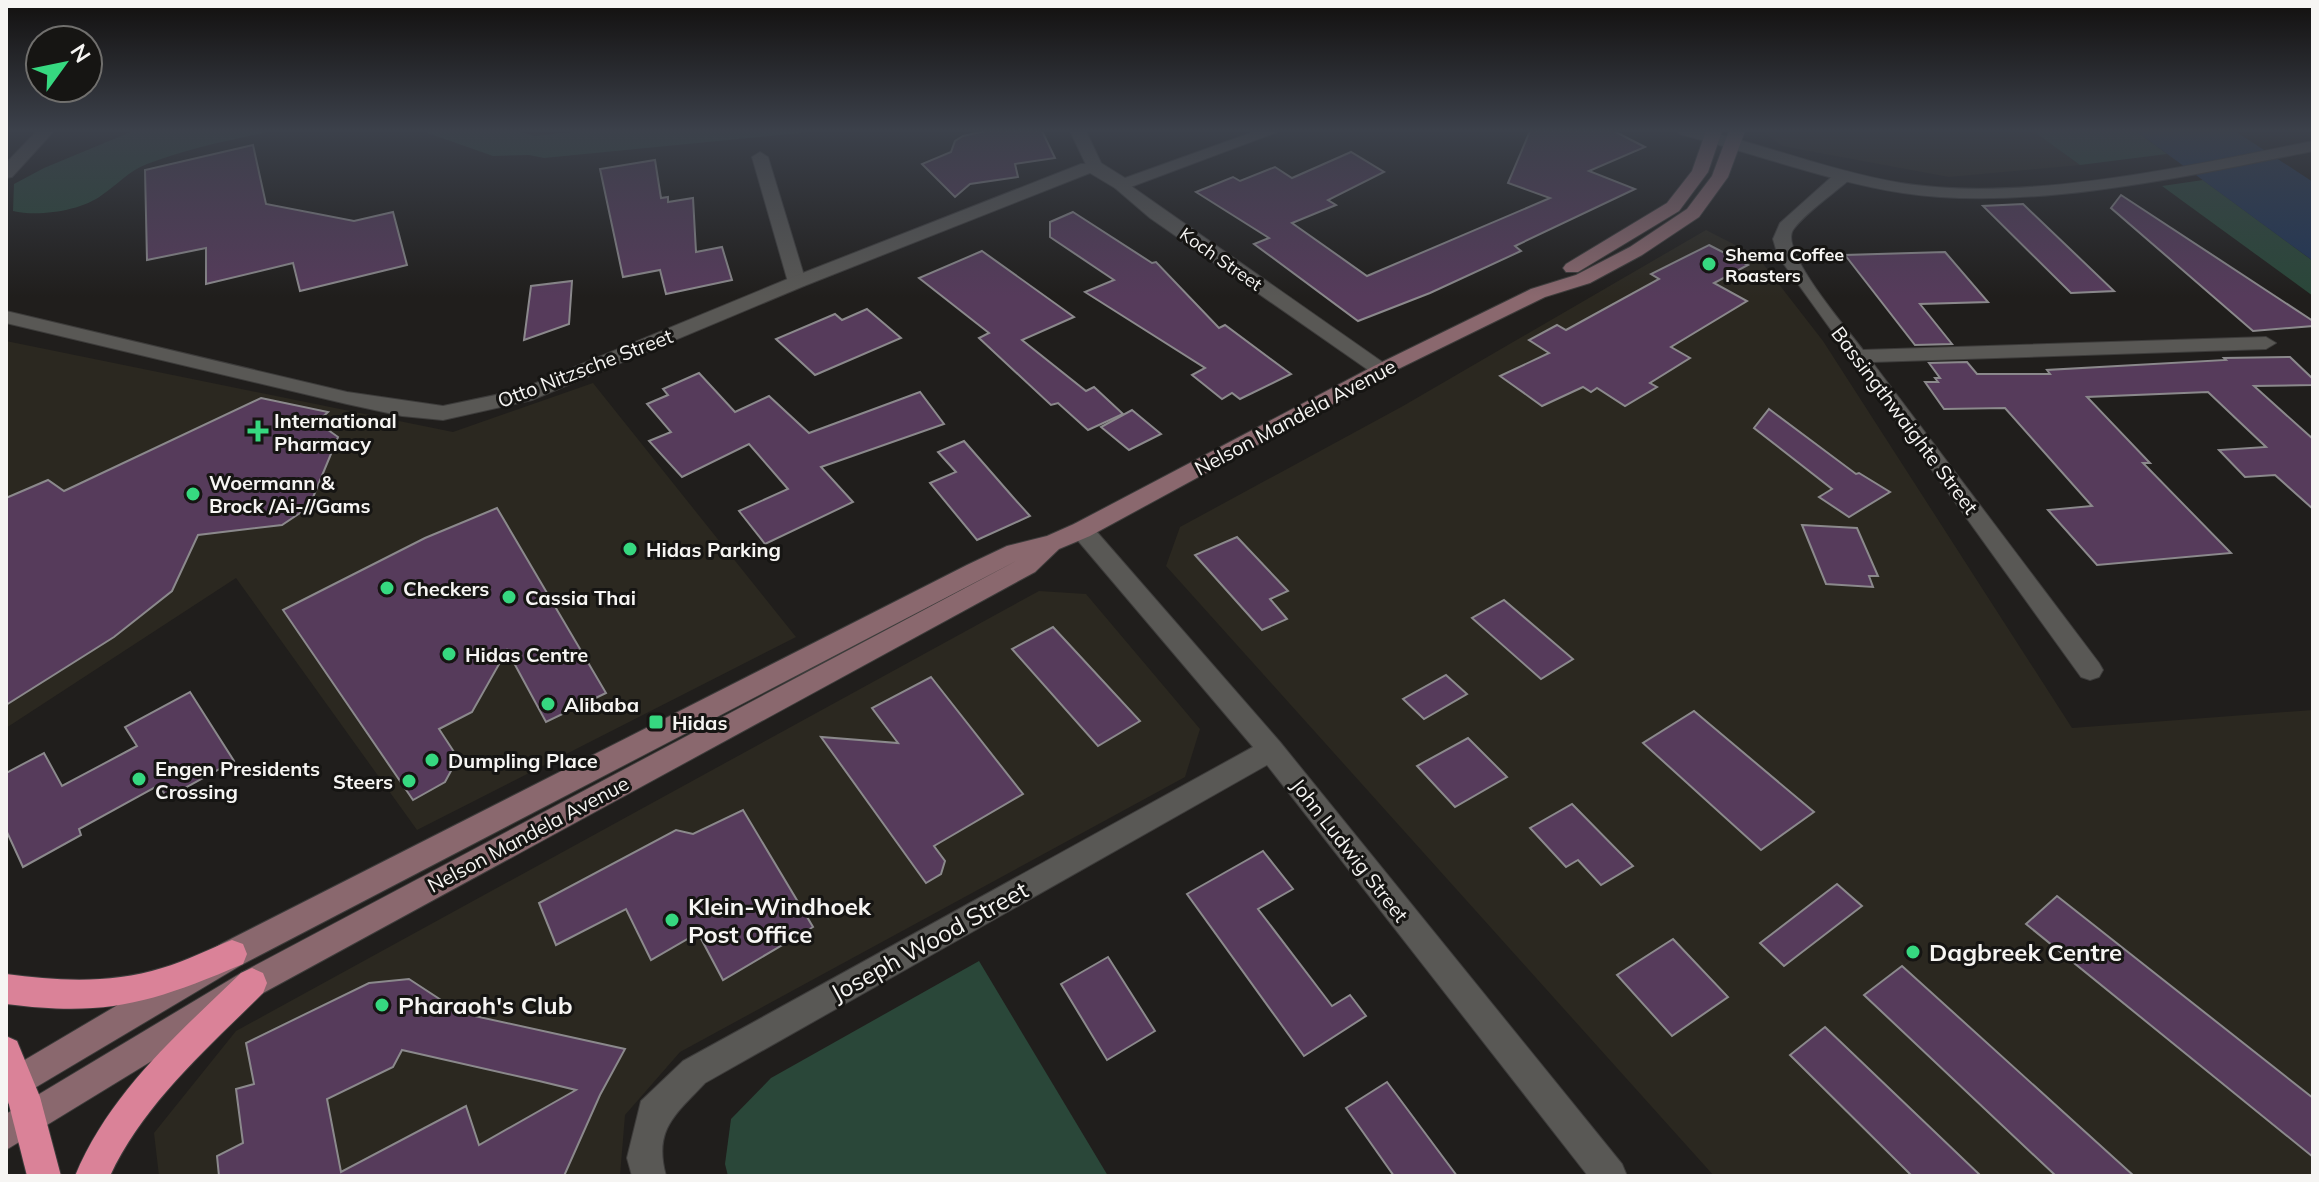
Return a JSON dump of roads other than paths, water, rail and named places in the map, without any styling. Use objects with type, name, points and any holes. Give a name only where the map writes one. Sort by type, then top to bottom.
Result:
[{"type":"highway","points":[[6,989],[46,995],[94,995],[151,986],[232,954]]},
{"type":"highway","points":[[92,1176],[103,1148],[145,1091],[252,983]]},
{"type":"highway","points":[[11,1074],[19,1125],[44,1176]]},
{"type":"main road","name":"Nelson Mandela Avenue","points":[[1538,293],[1568,270],[1673,207],[1689,186]]},
{"type":"main road","name":"Nelson Mandela Avenue","points":[[11,1074],[232,954],[961,578],[1015,552],[1053,543],[1082,530],[1381,370],[1538,293],[1596,272],[1636,251],[1693,213],[1713,186]]},
{"type":"main road","name":"Nelson Mandela Avenue","points":[[19,1125],[252,983],[1027,566],[1053,543]]},
{"type":"street","points":[[769,186],[797,282]]},
{"type":"street","name":"Otto Nitzsche Street","points":[[6,317],[347,398],[443,413],[488,405],[545,388],[797,282],[1045,186]]},
{"type":"street","name":"Koch Street","points":[[1124,186],[1156,214],[1381,370]]},
{"type":"street","name":"Bassingthwaighte Street","points":[[1832,186],[1781,234],[1781,243],[1797,274],[2090,670]]},
{"type":"street","points":[[1895,186],[1957,194],[2000,194],[2062,186]]},
{"type":"street","name":"Otto Nitzsche Street","points":[[6,330],[54,329]]},
{"type":"street","points":[[1858,356],[2266,343]]},
{"type":"street","name":"John Ludwig Street","points":[[1082,530],[1271,750],[1610,1176]]},
{"type":"street","name":"Joseph Wood Street","points":[[649,1176],[644,1158],[653,1113],[694,1072],[1271,750]]},
{"type":"water","points":[[2211,186],[2313,186],[2313,261]]},
{"type":"place","name":"Shema Coffee Roasters","points":[[1709,264]]},
{"type":"place","name":"International Pharmacy","points":[[258,431]]},
{"type":"place","name":"Woermann & Brock /Ai-//Gams","points":[[193,494]]},
{"type":"place","name":"Hidas Parking","points":[[630,549]]},
{"type":"place","name":"Checkers","points":[[387,588]]},
{"type":"place","name":"Cassia Thai","points":[[509,597]]},
{"type":"place","name":"Hidas Centre","points":[[449,654]]},
{"type":"place","name":"Alibaba","points":[[548,704]]},
{"type":"place","name":"Hidas","points":[[656,722]]},
{"type":"place","name":"Dumpling Place","points":[[432,760]]},
{"type":"place","name":"Engen Presidents Crossing","points":[[139,779]]},
{"type":"place","name":"Steers","points":[[409,781]]},
{"type":"place","name":"Klein-Windhoek Post Office","points":[[672,920]]},
{"type":"place","name":"Dagbreek Centre","points":[[1913,952]]},
{"type":"place","name":"Pharaoh's Club","points":[[382,1005]]}]
